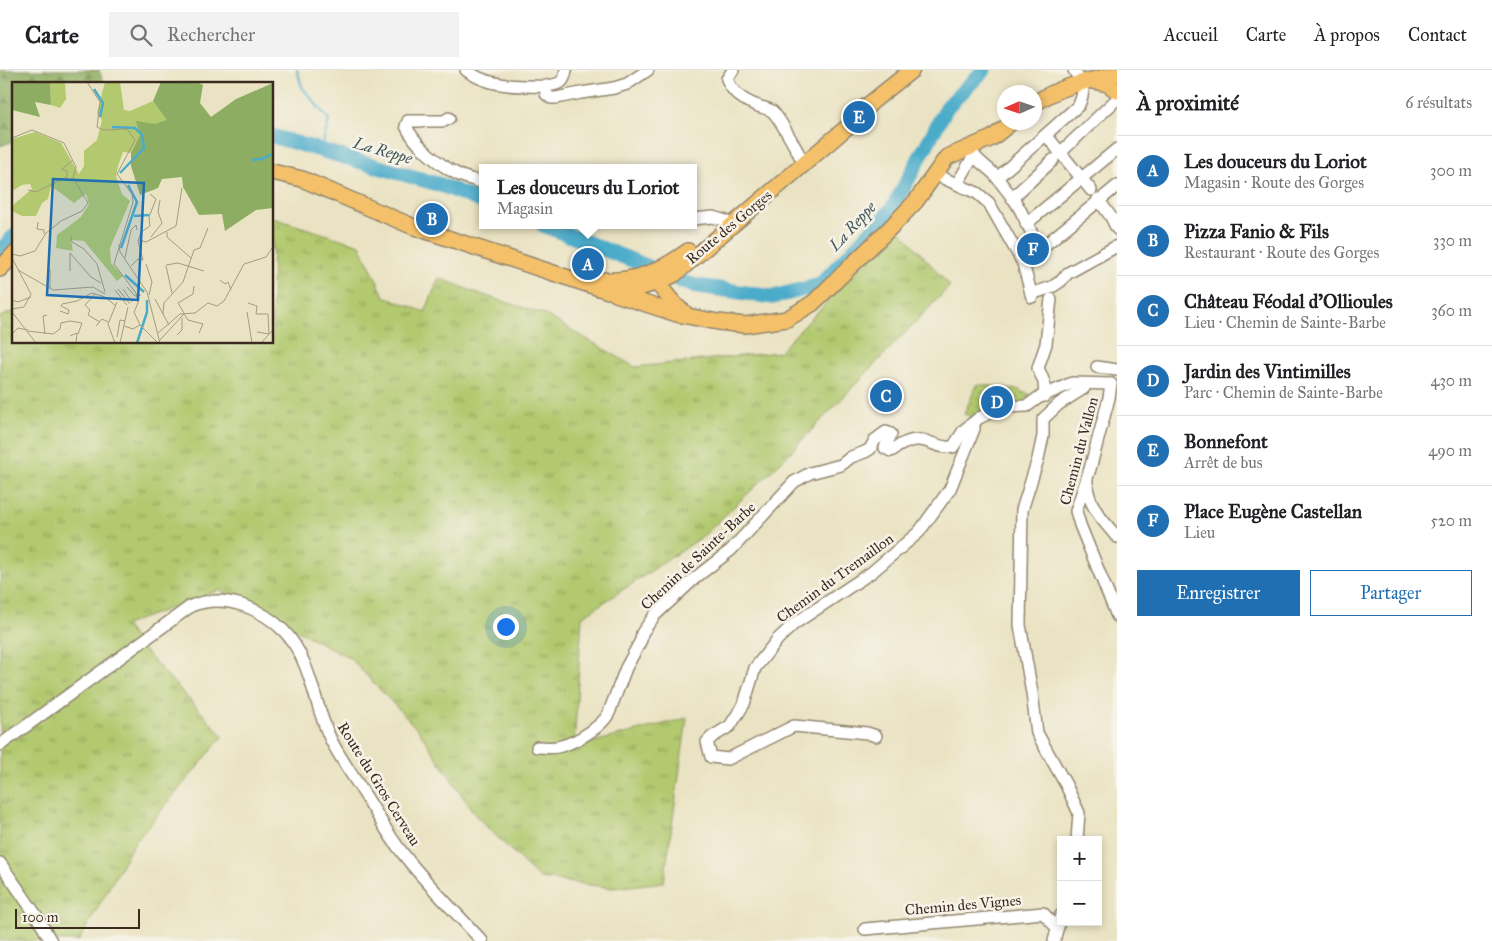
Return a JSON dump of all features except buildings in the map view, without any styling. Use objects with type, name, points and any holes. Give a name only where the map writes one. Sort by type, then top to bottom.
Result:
[{"type":"main road","name":"Route des Gorges","points":[[564,276],[594,280],[653,281],[699,248],[712,231],[800,158],[912,70]]},
{"type":"main road","points":[[1042,99],[1083,78],[1117,74]]},
{"type":"main road","points":[[1083,78],[1108,84],[1117,91]]},
{"type":"main road","name":"Route des Gorges","points":[[274,172],[302,179],[414,227],[608,291],[634,289],[675,274],[859,117],[870,104]]},
{"type":"main road","points":[[608,291],[662,302],[692,317],[718,322],[745,325],[787,319],[814,303],[894,225],[916,201],[947,158],[955,153],[972,152],[1002,130]]},
{"type":"main road","points":[[0,269],[12,256]]},
{"type":"main road","points":[[662,302],[675,274]]},
{"type":"main road","points":[[653,281],[654,294],[662,302]]},
{"type":"street","points":[[466,70],[483,80],[511,87],[546,87],[559,84],[565,75]]},
{"type":"street","points":[[546,87],[546,94],[551,98],[563,98],[627,84],[648,70]]},
{"type":"street","points":[[734,70],[727,78],[730,86],[737,95],[771,111],[778,118],[800,158]]},
{"type":"street","points":[[997,178],[1079,106],[1084,94],[1083,78]]},
{"type":"street","points":[[1012,198],[1117,99]]},
{"type":"street","points":[[449,118],[444,121],[408,120],[406,126],[421,146],[440,162],[457,174],[479,182]]},
{"type":"street","points":[[1046,135],[1058,155],[1082,179],[1096,197],[1111,217],[1117,229]]},
{"type":"street","points":[[1026,224],[1117,149]]},
{"type":"street","points":[[957,184],[972,152],[997,178],[1012,198],[1040,250]]},
{"type":"street","points":[[934,174],[977,193],[989,203],[1024,263],[1032,296],[1052,292]]},
{"type":"street","points":[[1024,263],[1096,197],[1117,186]]},
{"type":"street","points":[[697,219],[713,217],[726,221]]},
{"type":"street","points":[[997,236],[1001,234],[1008,238]]},
{"type":"street","points":[[1044,396],[1044,382],[1038,368],[1046,344],[1052,292],[1068,273],[1117,246]]},
{"type":"street","points":[[1097,367],[1117,370]]},
{"type":"street","name":"Chemin de Sainte-Barbe","points":[[537,747],[562,746],[597,728],[610,713],[626,668],[641,640],[642,633],[655,615],[695,578],[731,550],[794,482],[810,472],[841,464],[851,457],[865,452],[875,440],[886,432],[891,434],[885,448],[891,451],[899,445],[918,440],[944,448],[953,447],[964,430],[1003,408],[1026,406],[1038,398],[1072,383],[1112,385]]},
{"type":"street","points":[[1077,836],[1079,814],[1066,785],[1037,733],[1020,625],[1022,510],[1038,459],[1043,436],[1043,419],[1084,385]]},
{"type":"street","name":"Chemin du Vallon","points":[[1112,385],[1087,479],[1082,488],[1076,511],[1117,616]]},
{"type":"street","name":"Chemin du Tremaillon","points":[[876,736],[858,732],[794,726],[728,759],[712,757],[707,742],[730,726],[744,704],[755,668],[778,639],[794,624],[872,572],[919,532],[950,489],[974,429],[974,423]]},
{"type":"street","points":[[1087,479],[1087,493],[1097,513],[1117,537]]},
{"type":"street","name":"Chemin du Vallon","points":[[1080,525],[1080,515],[1083,510],[1088,509],[1097,513]]},
{"type":"street","name":"Route du Gros Cerveau","points":[[0,745],[191,606],[201,602],[219,600],[240,604],[264,615],[283,631],[297,648],[305,662],[322,719],[332,741],[399,849],[482,941]]},
{"type":"street","points":[[0,863],[36,915],[51,941]]},
{"type":"street","name":"Chemin des Vignes","points":[[865,929],[1043,913],[1057,928]]},
{"type":"street","points":[[1054,941],[1057,928]]},
{"type":"green space","points":[[0,70],[99,70],[103,82],[12,82],[12,142],[0,146]]},
{"type":"green space","points":[[274,218],[360,245],[384,296],[425,312],[439,278],[477,293],[544,314],[635,367],[779,352],[898,228],[950,286],[780,463],[702,537],[582,617],[574,747],[687,718],[664,882],[613,888],[539,878],[476,816],[419,731],[350,658],[219,590],[125,625],[140,646],[223,736],[133,845],[79,941],[0,941],[0,317],[12,312],[12,344],[274,344]]},
{"type":"green space","points":[[977,384],[1021,390],[1021,392],[1030,394],[1025,403],[973,419],[964,414]]},
{"type":"waterway","points":[[297,70],[302,87],[329,120],[321,150]]},
{"type":"waterway","name":"La Reppe","points":[[679,280],[692,285],[773,297],[820,285],[892,209],[947,107],[984,70]]},
{"type":"waterway","name":"La Reppe","points":[[274,137],[441,185],[479,200]]},
{"type":"waterway","name":"La Reppe","points":[[553,229],[649,267]]},
{"type":"waterway","name":"La Reppe","points":[[0,251],[12,238]]},
{"type":"place","name":"Bonnefont","points":[[859,117]]},
{"type":"place","name":"Pizza Fanio & Fils","points":[[432,219]]},
{"type":"place","name":"Place Eugène Castellan","points":[[1033,249]]},
{"type":"place","name":"Les douceurs du Loriot","points":[[588,264]]},
{"type":"place","name":"Château Féodal d'Ollioules","points":[[886,396]]},
{"type":"place","name":"Jardin des Vintimilles","points":[[997,402]]}]
